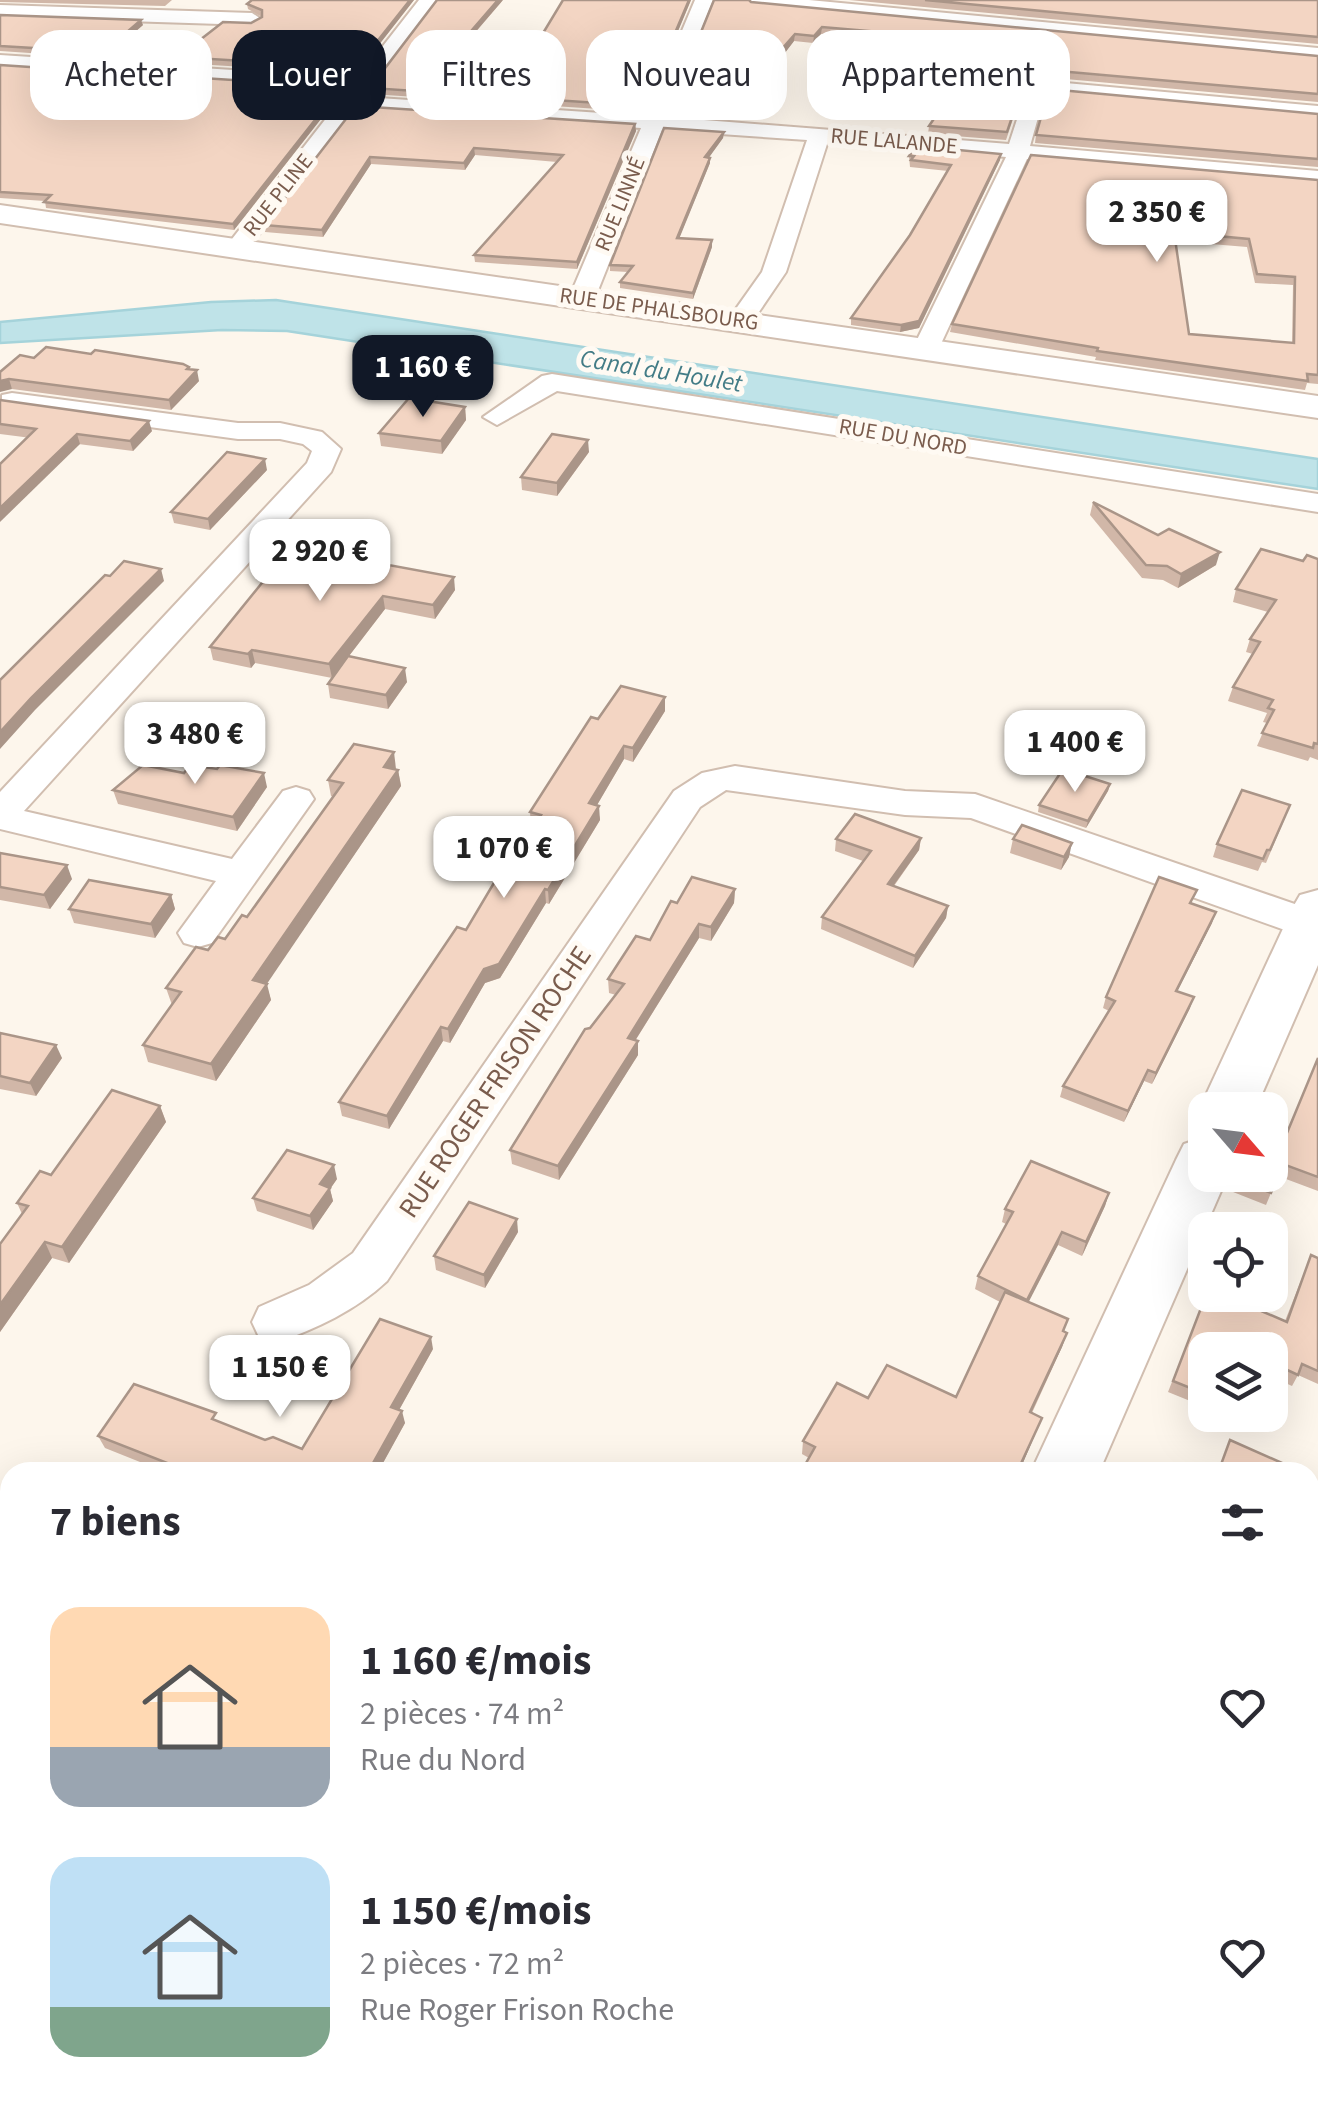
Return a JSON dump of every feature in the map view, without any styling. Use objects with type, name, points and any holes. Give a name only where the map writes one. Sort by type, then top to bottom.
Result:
[{"type":"street","points":[[0,11],[247,26],[263,0]]},
{"type":"street","name":"RUE PLINE","points":[[386,55],[428,0]]},
{"type":"street","name":"RUE LINNÉ","points":[[582,298],[704,0]]},
{"type":"street","points":[[752,0],[835,4],[1318,54]]},
{"type":"street","points":[[0,61],[232,69]]},
{"type":"street","points":[[1070,89],[1318,112]]},
{"type":"street","name":"RUE LALANDE","points":[[386,104],[820,134],[1318,178]]},
{"type":"street","name":"RUE PLINE","points":[[236,248],[336,120]]},
{"type":"street","points":[[926,348],[1019,152],[1027,120]]},
{"type":"street","points":[[742,320],[774,272],[820,134]]},
{"type":"street","name":"RUE DE PHALSBOURG","points":[[0,214],[1318,407]]},
{"type":"street","name":"RUE DU NORD","points":[[497,416],[552,382],[1318,503]]},
{"type":"street","points":[[4,404],[238,431],[280,431],[312,438],[328,449],[320,466],[0,816],[242,874]]},
{"type":"street","name":"RUE ROGER FRISON ROCHE","points":[[276,1322],[317,1306],[351,1285],[370,1267],[687,800],[716,781],[756,778],[905,803],[996,810],[1314,916]]},
{"type":"street","points":[[198,933],[296,799]]},
{"type":"street","points":[[1235,1092],[1314,916]]},
{"type":"street","points":[[1069,1462],[1191,1192]]},
{"type":"water","name":"Canal du Houlet","points":[[276,300],[1318,459],[1318,489],[287,331],[222,330],[0,343],[0,322],[211,302]]},
{"type":"building","points":[[252,0],[410,0],[386,30],[232,30],[232,60],[212,59],[212,31],[223,22],[251,23],[262,17],[262,10],[247,4]]},
{"type":"building","points":[[437,0],[498,0],[472,30],[414,30]]},
{"type":"building","points":[[563,0],[689,0],[676,30],[586,30],[586,102],[566,101],[566,30],[545,30]]},
{"type":"building","points":[[714,0],[749,0],[1045,30],[822,27],[807,30],[807,35],[795,34],[787,43],[787,30],[702,30]]},
{"type":"building","points":[[925,0],[1318,0],[1318,37]]},
{"type":"building","points":[[0,15],[141,20],[129,30],[30,30],[30,48],[0,46]]},
{"type":"building","points":[[1070,32],[1318,56],[1318,94],[1070,72]]},
{"type":"building","points":[[406,41],[406,90],[386,89],[386,67]]},
{"type":"building","points":[[0,65],[30,67],[30,120],[212,120],[212,79],[232,80],[232,120],[315,120],[233,224],[44,202],[51,195],[0,192]]},
{"type":"building","points":[[1070,91],[1318,114],[1318,159],[1036,135],[1040,120],[1070,120]]},
{"type":"building","points":[[386,108],[406,109],[406,120],[566,120],[635,124],[577,262],[474,255],[563,155],[474,148],[464,163],[370,157],[322,230],[264,225],[345,120],[386,120]]},
{"type":"building","points":[[933,120],[1011,120],[1007,132],[929,126]]},
{"type":"building","points":[[664,128],[724,132],[705,157],[710,158],[677,238],[712,240],[693,293],[620,282],[633,266],[610,265]]},
{"type":"building","points":[[916,146],[1001,154],[919,321],[901,325],[851,318],[910,235],[951,165],[911,160],[914,156],[909,156]]},
{"type":"building","points":[[1031,155],[1318,180],[1318,375],[1307,374],[1308,381],[1097,351],[1098,348],[952,324]],"holes":[[[1174,232],[1249,239],[1257,274],[1295,277],[1294,343],[1189,334]]]},
{"type":"building","points":[[46,347],[91,354],[95,350],[183,364],[187,369],[197,370],[169,400],[0,381],[0,372],[20,355],[34,358]]},
{"type":"building","points":[[409,398],[465,407],[441,441],[379,433]]},
{"type":"building","points":[[0,400],[149,421],[130,441],[77,434],[0,508],[0,464],[36,429],[0,424]]},
{"type":"building","points":[[552,434],[588,440],[557,483],[521,477]]},
{"type":"building","points":[[227,452],[265,459],[208,519],[171,512]]},
{"type":"building","points":[[1093,502],[1158,535],[1169,529],[1220,552],[1181,574],[1167,566],[1146,565]]},
{"type":"building","points":[[291,547],[454,577],[433,605],[383,596],[329,664],[210,647]]},
{"type":"building","points":[[1261,549],[1303,561],[1307,555],[1318,559],[1318,744],[1314,743],[1313,748],[1262,733],[1274,710],[1268,708],[1273,700],[1233,687],[1260,642],[1250,639],[1276,600],[1236,589]]},
{"type":"building","points":[[124,561],[161,569],[0,732],[0,680],[105,575],[110,576]]},
{"type":"building","points":[[348,656],[405,668],[386,695],[328,684]]},
{"type":"building","points":[[621,686],[665,697],[633,748],[624,746],[589,803],[599,806],[499,964],[484,969],[448,1029],[441,1027],[387,1116],[339,1102],[457,927],[466,930],[504,866],[541,815],[530,812],[591,717],[598,719]]},
{"type":"building","points":[[354,744],[394,752],[384,767],[398,770],[253,980],[267,984],[211,1064],[143,1045],[181,992],[166,988],[196,947],[208,950],[218,937],[225,939],[242,915],[247,917],[343,783],[328,780]]},
{"type":"building","points":[[143,765],[184,773],[190,765],[217,769],[220,765],[264,773],[233,817],[113,790]]},
{"type":"building","points":[[1063,769],[1110,784],[1088,821],[1039,805]]},
{"type":"building","points":[[1242,790],[1290,805],[1263,859],[1217,844]]},
{"type":"building","points":[[855,814],[921,838],[888,884],[948,906],[915,956],[822,917],[871,851],[836,839]]},
{"type":"building","points":[[1022,825],[1072,843],[1064,857],[1013,839]]},
{"type":"building","points":[[0,853],[67,865],[44,895],[0,887]]},
{"type":"building","points":[[692,877],[735,889],[711,927],[699,924],[628,1038],[638,1041],[558,1166],[510,1150],[585,1029],[590,1028],[624,984],[608,979],[636,936],[650,940],[671,901],[677,903]]},
{"type":"building","points":[[1159,877],[1197,890],[1190,903],[1216,912],[1176,991],[1194,997],[1156,1073],[1148,1070],[1128,1111],[1063,1086],[1115,1001],[1106,997]]},
{"type":"building","points":[[89,880],[171,895],[151,924],[69,909]]},
{"type":"building","points":[[0,1033],[56,1045],[30,1083],[0,1076]]},
{"type":"building","points":[[1318,1058],[1318,1177],[1288,1166],[1288,1130]]},
{"type":"building","points":[[112,1090],[160,1106],[62,1247],[45,1242],[0,1305],[0,1244],[28,1206],[17,1203],[40,1171],[51,1175]]},
{"type":"building","points":[[287,1150],[334,1165],[320,1184],[330,1188],[310,1216],[253,1198]]},
{"type":"building","points":[[1031,1161],[1109,1193],[1086,1242],[1062,1232],[1027,1300],[978,1276],[1013,1212],[1005,1209]]},
{"type":"building","points":[[469,1202],[517,1219],[484,1275],[434,1256]]},
{"type":"building","points":[[1311,1255],[1318,1258],[1318,1371],[1302,1364],[1298,1375],[1288,1370],[1288,1332],[1192,1332],[1199,1312],[1264,1312],[1287,1322]]},
{"type":"building","points":[[1005,1292],[1068,1319],[1063,1331],[1067,1333],[1030,1412],[1042,1418],[1022,1462],[807,1462],[815,1447],[803,1441],[837,1383],[868,1398],[887,1365],[956,1397]]},
{"type":"building","points":[[380,1319],[431,1337],[391,1407],[402,1411],[374,1462],[164,1462],[98,1436],[134,1384],[216,1413],[212,1419],[265,1440],[273,1437],[302,1449]]},
{"type":"building","points":[[1188,1342],[1188,1387],[1173,1381]]},
{"type":"building","points":[[1230,1440],[1280,1462],[1222,1462]]}]
